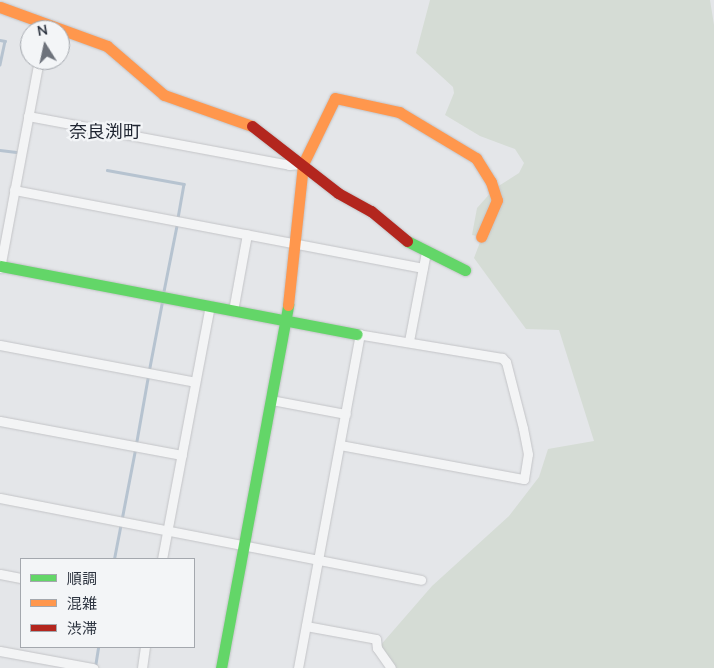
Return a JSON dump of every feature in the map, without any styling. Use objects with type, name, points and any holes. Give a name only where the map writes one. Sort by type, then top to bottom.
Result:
[{"type":"street","points":[[0,6],[32,20]]},
{"type":"street","points":[[70,35],[118,53],[164,94],[252,126],[338,193],[371,211],[426,252],[465,270]]},
{"type":"street","points":[[37,70],[0,267],[286,321],[502,358],[506,362],[528,454],[524,479],[340,445]]},
{"type":"street","points":[[221,668],[286,321],[303,164],[335,98],[399,112],[476,158],[484,168],[497,200],[481,238]]},
{"type":"street","points":[[28,116],[290,165],[303,164]]},
{"type":"street","points":[[14,190],[423,268]]},
{"type":"street","points":[[233,311],[247,234]]},
{"type":"street","points":[[409,341],[426,252]]},
{"type":"street","points":[[162,558],[210,306]]},
{"type":"street","points":[[298,668],[346,414],[359,334]]},
{"type":"street","points":[[0,345],[195,382]]},
{"type":"street","points":[[271,400],[346,414]]},
{"type":"street","points":[[0,421],[182,455]]},
{"type":"street","points":[[0,498],[318,558],[421,580]]},
{"type":"street","points":[[0,574],[20,578]]},
{"type":"street","points":[[306,626],[376,639],[377,648],[391,668]]},
{"type":"street","points":[[142,668],[146,648]]},
{"type":"street","points":[[0,651],[93,668]]},
{"type":"shaded area","points":[[430,0],[710,0],[714,25],[714,668],[396,668],[379,647],[432,586],[509,516],[539,477],[548,449],[594,441],[559,330],[526,329],[474,258],[482,237],[472,235],[477,208],[494,189],[519,173],[524,163],[515,149],[480,136],[445,115],[454,93],[453,87],[416,53]]},
{"type":"waterway","points":[[0,40],[5,41],[0,64]]},
{"type":"waterway","points":[[0,150],[16,152]]},
{"type":"waterway","points":[[107,170],[184,184],[178,218]]},
{"type":"waterway","points":[[163,294],[177,223]]},
{"type":"waterway","points":[[149,370],[162,302]]},
{"type":"waterway","points":[[136,444],[148,376]]},
{"type":"waterway","points":[[114,558],[135,450]]},
{"type":"waterway","points":[[95,667],[98,648]]},
{"type":"traffic: fast","points":[[407,241],[465,270]]},
{"type":"traffic: fast","points":[[0,266],[357,334]]},
{"type":"traffic: fast","points":[[221,668],[288,305]]},
{"type":"traffic: slow","points":[[0,7],[107,46],[164,95],[252,126]]},
{"type":"traffic: slow","points":[[288,305],[303,164],[335,98],[399,112],[476,158],[491,182],[497,200],[481,237]]},
{"type":"traffic: jam","points":[[252,126],[338,193],[371,211],[407,241]]},
{"type":"district","name":"奈良渕町","points":[[105,132]]}]
